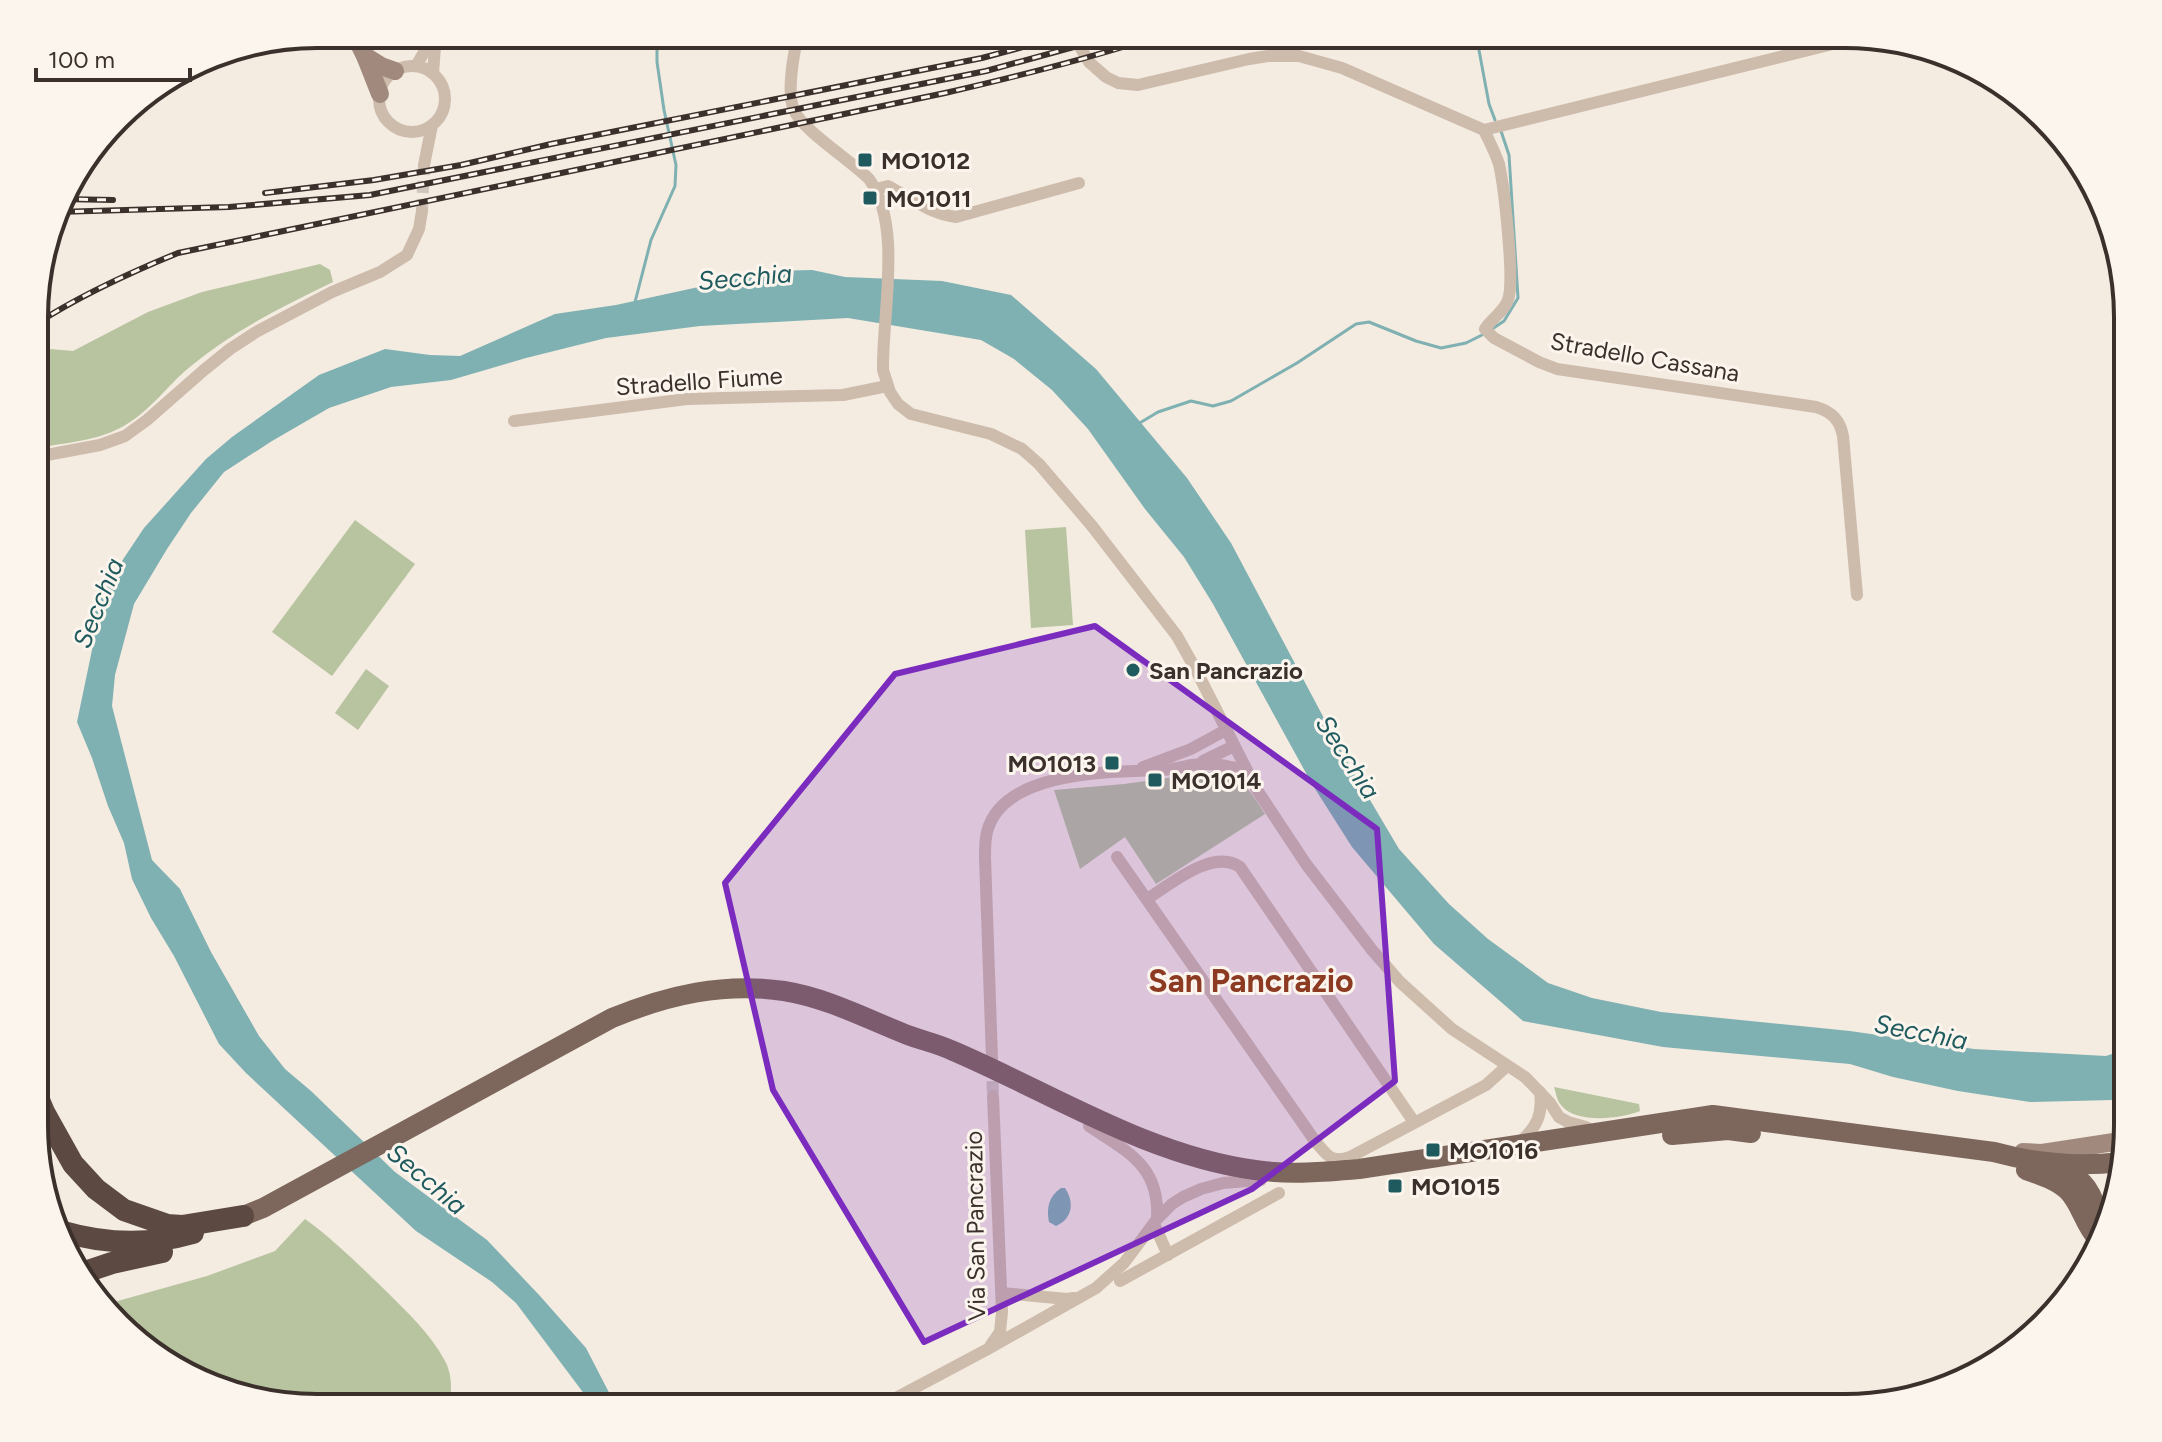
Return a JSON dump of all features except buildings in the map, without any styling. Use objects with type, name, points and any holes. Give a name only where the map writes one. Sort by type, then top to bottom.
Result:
[{"type":"highway","points":[[48,1119],[73,1164],[96,1189],[124,1210],[167,1225],[182,1226],[253,1212]]},
{"type":"highway","points":[[71,1234],[124,1243],[160,1242],[253,1212]]},
{"type":"highway","points":[[91,1270],[192,1242],[253,1212]]},
{"type":"main road","points":[[359,48],[380,94]]},
{"type":"main road","points":[[362,48],[381,66],[395,71]]},
{"type":"main road","points":[[253,1212],[612,1018],[692,992],[743,988],[785,991],[848,1009],[1143,1149],[1219,1172],[1261,1180],[1360,1182],[1609,1144],[1728,1130],[2069,1174],[2079,1180],[2095,1199],[2098,1216]]},
{"type":"main road","points":[[906,1035],[949,1049],[1144,1139],[1218,1163],[1257,1171],[1331,1172],[1713,1115],[1994,1152],[2042,1153],[2113,1142]]},
{"type":"main road","points":[[1994,1152],[2068,1164],[2110,1164]]},
{"type":"main road","points":[[2098,1215],[2099,1190],[2109,1173]]},
{"type":"street","points":[[416,66],[427,48]]},
{"type":"street","points":[[433,73],[434,48]]},
{"type":"street","points":[[795,48],[791,73],[794,111],[810,129],[860,170],[876,189],[884,211],[888,249],[883,358],[887,386],[898,404],[911,414],[991,434],[1022,449],[1039,464],[1092,526],[1177,636],[1246,771],[1279,825],[1372,950],[1400,982],[1452,1029],[1525,1077],[1559,1117],[1596,1134]]},
{"type":"street","points":[[1081,48],[1089,62],[1106,77],[1118,83],[1138,85],[1268,56],[1299,56],[1342,68],[1484,130],[1816,48]]},
{"type":"street","points":[[416,66],[433,73],[442,85],[446,99],[442,114],[432,125],[421,131],[409,132],[398,129],[383,114],[380,94],[383,85],[395,71],[416,66]]},
{"type":"street","points":[[409,132],[424,160],[432,125]]},
{"type":"street","name":"Stradello Cassana","points":[[1484,130],[1501,175],[1511,281],[1508,300],[1485,329],[1494,338],[1557,369],[1827,410],[1836,417],[1843,436],[1857,595]]},
{"type":"street","points":[[876,189],[888,186],[930,210],[956,217],[1079,183]]},
{"type":"street","points":[[48,455],[100,445],[125,436],[230,349],[284,316],[380,272],[407,255],[419,229],[422,211]]},
{"type":"street","name":"Stradello Fiume","points":[[514,421],[657,402],[843,395],[887,386]]},
{"type":"street","points":[[1136,770],[1191,749],[1226,730]]},
{"type":"street","points":[[1196,764],[1234,746]]},
{"type":"street","points":[[992,1059],[986,833],[1005,803],[1032,786],[1067,777],[1164,770],[1196,764],[1221,764],[1246,771]]},
{"type":"street","points":[[1117,857],[1331,1159],[1343,1159],[1486,1085],[1507,1066]]},
{"type":"street","points":[[1147,899],[1206,864],[1225,860],[1240,867],[1414,1122]]},
{"type":"street","points":[[1515,1146],[1538,1122],[1540,1092]]},
{"type":"street","name":"Via San Pancrazio","points":[[986,1350],[1000,1332],[1002,1293],[993,1096]]},
{"type":"street","points":[[1089,1126],[1129,1152],[1148,1174],[1156,1193],[1156,1222],[1168,1255]]},
{"type":"street","points":[[904,1394],[1106,1281],[1172,1204],[1201,1189],[1223,1183],[1261,1180]]},
{"type":"street","points":[[1120,1281],[1279,1193]]},
{"type":"street","points":[[1002,1293],[1067,1299],[1081,1297]]},
{"type":"highlighted area","points":[[1095,626],[1377,829],[1395,1081],[1252,1189],[924,1342],[773,1090],[725,883],[895,674]]},
{"type":"green space","points":[[320,264],[330,270],[333,282],[275,311],[219,345],[185,371],[129,423],[100,436],[48,446],[48,348],[73,351],[148,312],[202,292]]},
{"type":"green space","points":[[355,520],[415,564],[332,676],[272,632]]},
{"type":"green space","points":[[1066,527],[1073,625],[1031,628],[1025,530]]},
{"type":"green space","points":[[366,669],[389,686],[358,730],[335,713]]},
{"type":"green space","points":[[1218,771],[1240,781],[1265,814],[1156,884],[1125,837],[1080,869],[1054,790]]},
{"type":"green space","points":[[1554,1087],[1639,1104],[1640,1111],[1610,1118],[1577,1115],[1560,1103]]},
{"type":"green space","points":[[305,1219],[336,1244],[433,1341],[447,1366],[451,1394],[282,1392],[231,1380],[168,1349],[115,1302],[207,1276],[275,1251]]},
{"type":"water","name":"Secchia","points":[[812,270],[845,277],[942,281],[1011,295],[1096,369],[1187,478],[1231,543],[1344,756],[1399,849],[1449,904],[1488,939],[1548,983],[1592,998],[1661,1012],[1850,1031],[1974,1049],[2106,1056],[2113,1054],[2113,1100],[2030,1102],[1958,1091],[1850,1064],[1663,1047],[1523,1021],[1434,944],[1352,847],[1312,784],[1184,557],[1088,429],[1052,390],[1014,359],[981,340],[848,318],[700,326],[606,338],[451,380],[391,387],[329,408],[224,472],[191,513],[134,604],[115,675],[112,706],[152,860],[180,889],[211,952],[259,1036],[285,1069],[395,1172],[487,1240],[540,1296],[586,1348],[610,1394],[584,1394],[516,1303],[492,1282],[416,1231],[246,1073],[219,1044],[132,879],[124,843],[77,722],[92,650],[94,612],[114,573],[144,528],[206,459],[319,375],[385,349],[460,356],[555,314],[616,305],[772,271]]},
{"type":"water","points":[[1061,1188],[1065,1188],[1071,1205],[1069,1215],[1056,1226],[1049,1222],[1048,1207]]},
{"type":"waterway","points":[[635,302],[651,240],[675,186],[676,165],[664,110],[657,48]]},
{"type":"waterway","points":[[1479,48],[1495,120]]},
{"type":"waterway","points":[[1492,329],[1504,321],[1518,298],[1509,155],[1500,128]]},
{"type":"waterway","points":[[1138,424],[1158,412],[1191,401],[1213,406],[1231,401],[1356,324],[1369,322],[1441,348],[1466,343],[1486,333]]},
{"type":"tunnel","points":[[422,211],[424,165]]},
{"type":"tunnel","points":[[992,1063],[993,1096]]},
{"type":"railway","points":[[265,193],[374,180],[461,165],[1019,48]]},
{"type":"railway","points":[[69,212],[229,207],[370,195],[986,71],[1070,48]]},
{"type":"railway","points":[[48,317],[106,285],[178,253],[945,93],[1120,48]]},
{"type":"railway","points":[[76,199],[113,200]]},
{"type":"place","name":"MO1012","points":[[865,160]]},
{"type":"place","name":"MO1011","points":[[870,198]]},
{"type":"place","name":"San Pancrazio","points":[[1133,670]]},
{"type":"place","name":"MO1013","points":[[1112,763]]},
{"type":"place","name":"MO1014","points":[[1155,780]]},
{"type":"place","name":"MO1016","points":[[1433,1150]]},
{"type":"place","name":"MO1015","points":[[1395,1186]]},
{"type":"district","name":"San Pancrazio","points":[[1251,981]]}]
